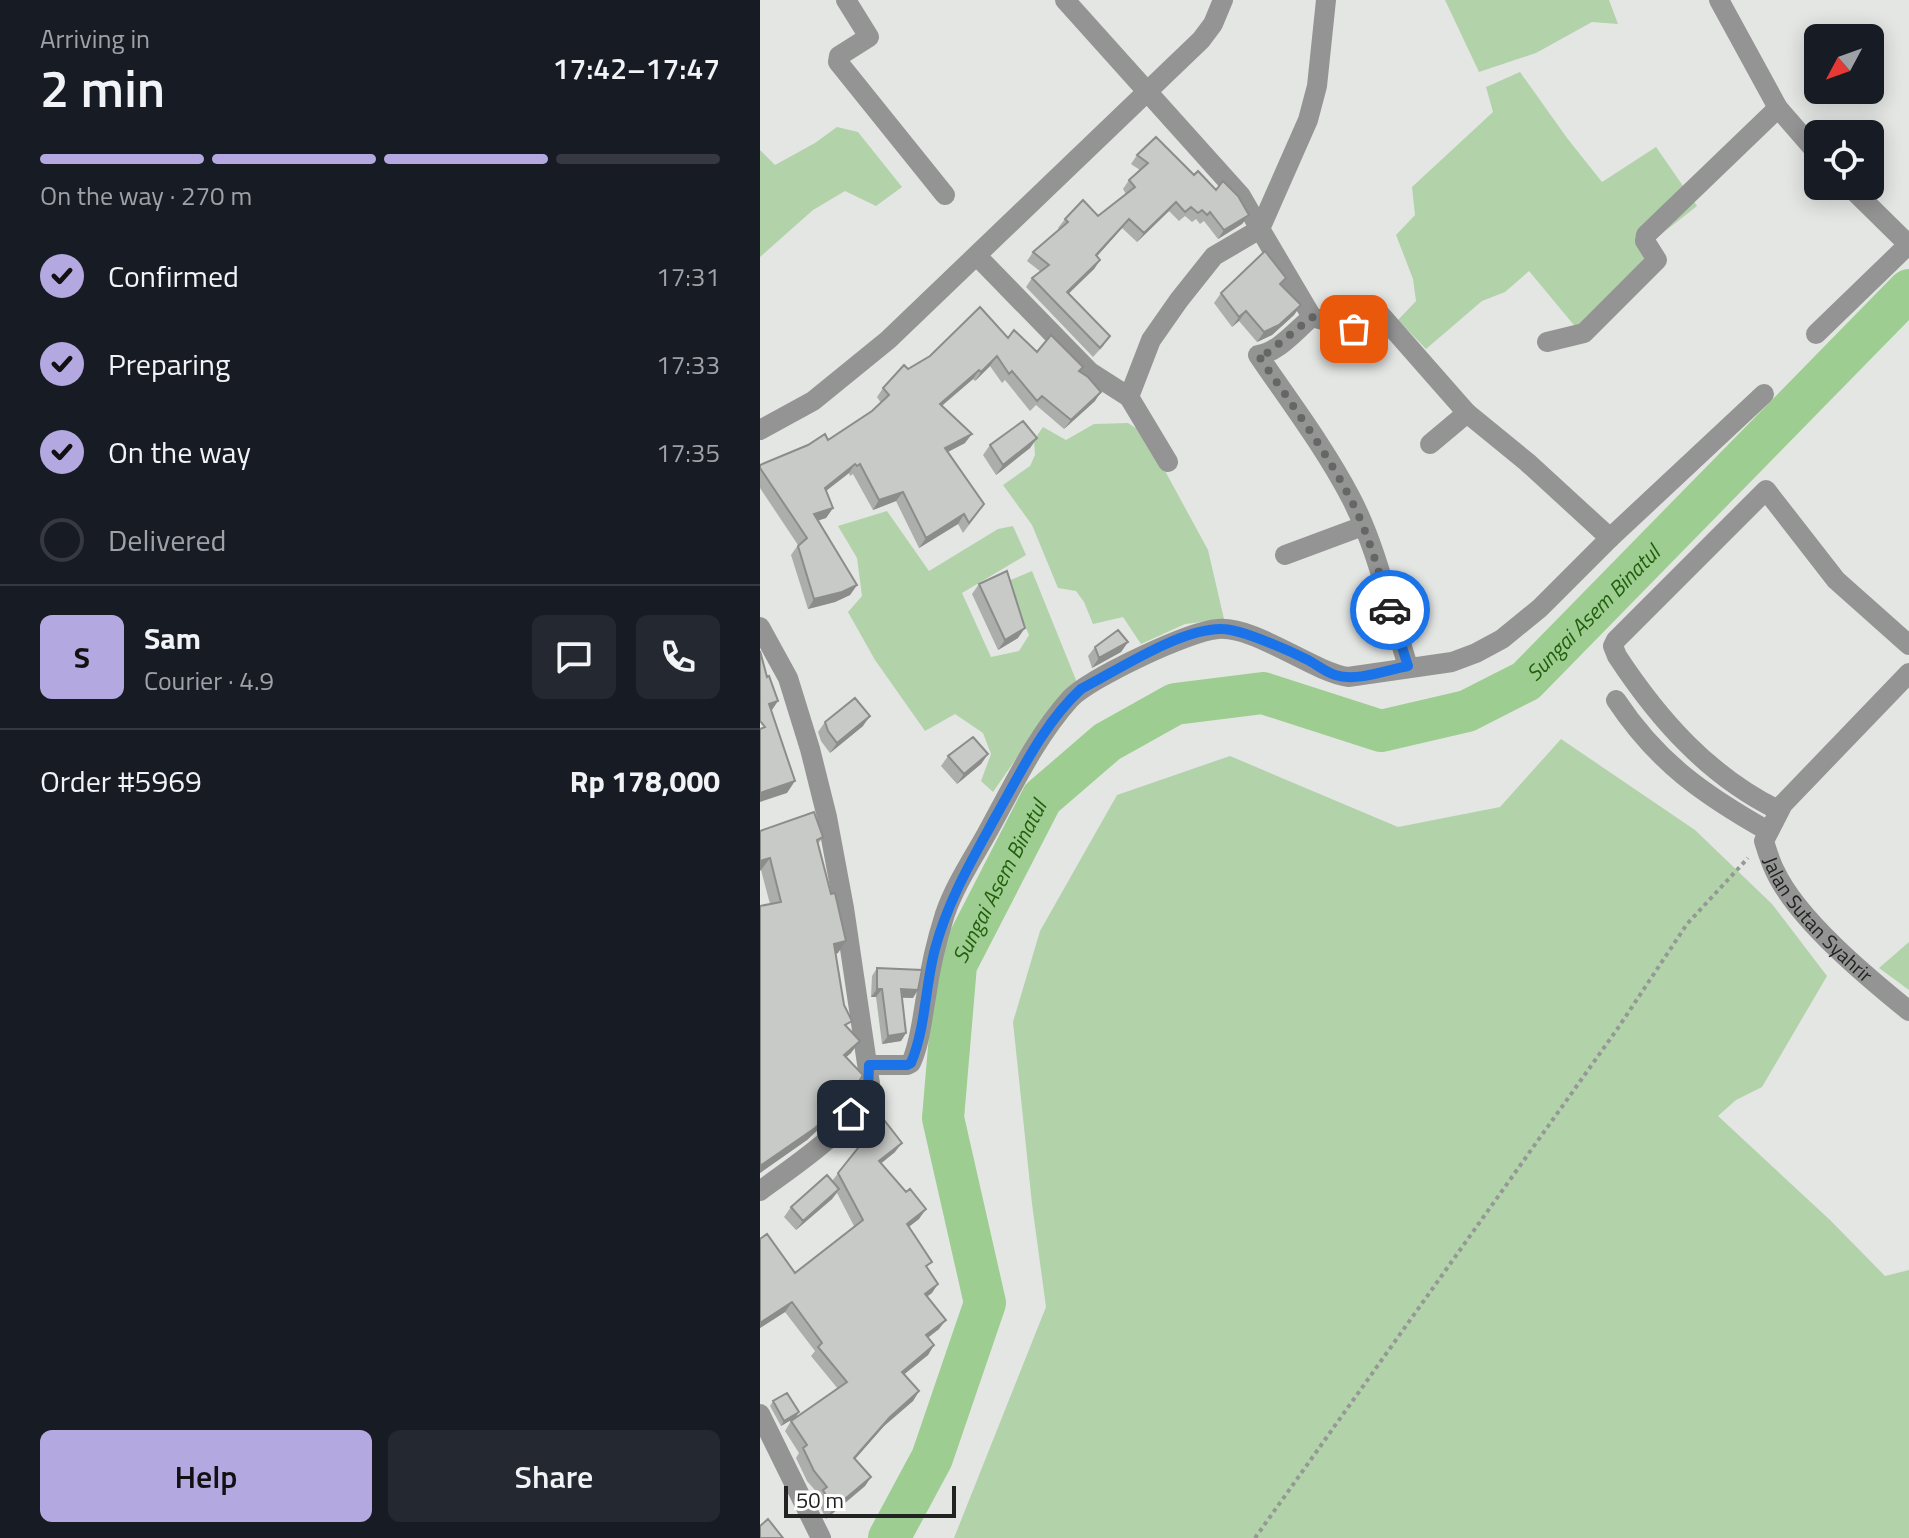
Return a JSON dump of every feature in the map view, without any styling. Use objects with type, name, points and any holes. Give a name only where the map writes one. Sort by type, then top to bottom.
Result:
[{"type":"street","points":[[846,0],[869,37],[839,56],[838,62],[945,195]]},
{"type":"street","points":[[1065,0],[1241,196],[1312,317],[1353,329],[1374,313],[1380,314],[1467,413],[1527,462],[1610,538]]},
{"type":"street","points":[[760,430],[813,401],[888,340],[1201,40],[1213,24],[1223,0]]},
{"type":"street","points":[[1129,397],[1151,340],[1179,300],[1214,256],[1257,222],[1308,120],[1317,86],[1326,0]]},
{"type":"street","points":[[1719,0],[1778,108],[1804,138]]},
{"type":"street","points":[[1547,342],[1577,337],[1591,328],[1657,260],[1645,241],[1646,235],[1778,108]]},
{"type":"street","points":[[1816,334],[1909,244],[1863,200]]},
{"type":"street","points":[[977,256],[1090,372],[1129,397],[1168,462]]},
{"type":"street","points":[[1312,317],[1266,354],[1258,355],[1321,447],[1363,526],[1408,666]]},
{"type":"street","points":[[869,1065],[911,1063],[934,951],[959,881],[1039,739],[1081,689],[1165,645],[1194,633],[1219,629],[1233,630],[1299,656],[1334,675],[1348,677],[1452,662],[1476,653],[1502,639],[1540,608],[1764,394]]},
{"type":"street","points":[[1430,444],[1467,413]]},
{"type":"street","points":[[1781,807],[1725,778],[1679,738],[1622,663],[1613,649],[1613,643],[1766,490],[1836,580],[1909,645]]},
{"type":"street","points":[[1285,555],[1363,526]]},
{"type":"street","points":[[760,627],[788,678],[824,803],[844,908],[870,1084],[862,1102],[841,1126],[760,1191]]},
{"type":"street","name":"Jalan Sutan Syahrir","points":[[1909,673],[1781,807],[1766,836],[1776,873],[1799,906],[1868,978],[1909,1011]]},
{"type":"street","points":[[1616,700],[1635,729],[1672,768],[1766,836]]},
{"type":"street","points":[[760,1414],[821,1538]]},
{"type":"path","points":[[1255,1538],[1609,1040],[1687,924],[1766,836]]},
{"type":"green space","points":[[1445,0],[1609,0],[1618,24],[1592,22],[1536,53],[1479,72]]},
{"type":"green space","points":[[1520,72],[1602,182],[1656,147],[1697,206],[1655,239],[1658,272],[1588,342],[1529,271],[1505,292],[1482,301],[1426,349],[1398,320],[1416,301],[1413,279],[1396,235],[1415,215],[1412,187],[1493,112],[1486,87]]},
{"type":"green space","points":[[837,127],[858,132],[902,187],[876,206],[845,191],[813,210],[760,257],[760,150],[775,165]]},
{"type":"green space","points":[[1128,423],[1145,434],[1208,550],[1224,619],[1185,624],[1141,644],[1123,617],[1093,624],[1076,591],[1058,588],[1032,525],[1003,485],[1030,466],[1035,455],[1034,440],[1043,427],[1066,440],[1094,424]]},
{"type":"green space","points":[[887,511],[929,571],[998,529],[1013,526],[1026,555],[962,593],[991,657],[1019,651],[1029,635],[1006,582],[1032,571],[1078,685],[1034,733],[993,792],[981,781],[991,754],[983,733],[955,714],[925,731],[875,660],[848,612],[862,596],[857,558],[838,526]]},
{"type":"green space","points":[[1561,739],[1695,830],[1772,904],[1827,976],[1762,1087],[1736,1100],[1718,1116],[1885,1276],[1909,1270],[1909,1538],[954,1538],[1046,1307],[1013,1022],[1040,931],[1117,795],[1230,756],[1398,827],[1500,807]]},
{"type":"green space","points":[[1909,942],[1909,990],[1879,968]]},
{"type":"building","points":[[1156,137],[1194,175],[1198,171],[1216,190],[1223,181],[1238,196],[1249,215],[1224,230],[1210,212],[1207,215],[1202,210],[1198,213],[1191,207],[1185,212],[1176,202],[1144,233],[1129,219],[1096,255],[1100,260],[1067,292],[1110,336],[1100,348],[1032,278],[1049,265],[1033,252],[1068,222],[1065,219],[1083,200],[1098,216],[1135,187],[1129,180],[1148,163],[1137,155]]},
{"type":"building","points":[[1265,251],[1286,278],[1280,284],[1301,305],[1279,325],[1264,332],[1246,311],[1239,317],[1221,293]]},
{"type":"building","points":[[980,307],[1008,338],[1014,330],[1037,352],[1051,335],[1083,367],[1079,371],[1101,392],[1071,420],[1042,396],[1037,401],[1012,371],[1009,374],[997,356],[940,404],[972,434],[945,448],[984,504],[969,523],[964,514],[926,538],[903,492],[879,500],[860,464],[855,464],[825,488],[833,508],[814,514],[857,585],[814,599],[798,546],[807,538],[760,465],[808,445],[825,434],[828,440],[872,411],[889,395],[883,388],[904,365],[908,369],[930,356]]},
{"type":"building","points":[[1023,421],[1037,438],[1003,465],[990,445]]},
{"type":"building","points":[[1007,571],[1025,628],[1005,640],[979,584]]},
{"type":"building","points":[[1118,630],[1128,642],[1099,658],[1095,647]]},
{"type":"building","points":[[760,651],[778,701],[769,704],[795,781],[760,793],[760,729],[765,727],[760,721]]},
{"type":"building","points":[[855,698],[870,716],[837,743],[825,722]]},
{"type":"building","points":[[973,737],[988,754],[964,774],[948,756]]},
{"type":"building","points":[[814,812],[823,837],[817,840],[831,894],[835,893],[846,941],[834,944],[844,1005],[852,1021],[845,1025],[860,1041],[844,1055],[863,1075],[851,1094],[815,1128],[760,1166],[760,906],[781,902],[770,858],[760,861],[760,831]]},
{"type":"building","points":[[877,968],[922,970],[918,990],[901,989],[906,1033],[888,1036],[882,989],[877,989]]},
{"type":"building","points":[[874,1107],[902,1143],[879,1161],[906,1192],[910,1189],[926,1209],[907,1224],[932,1262],[926,1266],[938,1284],[925,1294],[946,1320],[926,1335],[934,1345],[902,1372],[919,1391],[890,1417],[854,1458],[871,1477],[833,1509],[823,1490],[827,1487],[814,1471],[803,1448],[807,1445],[791,1421],[847,1382],[818,1347],[822,1343],[792,1302],[760,1323],[760,1239],[767,1234],[795,1273],[863,1220],[838,1173],[866,1138],[857,1127]]},
{"type":"building","points":[[827,1175],[839,1189],[803,1221],[791,1207]]},
{"type":"building","points":[[787,1393],[799,1412],[784,1421],[773,1401]]},
{"type":"building","points":[[768,1519],[783,1538],[760,1538],[760,1526]]},
{"type":"waterway","name":"Sungai Asem Binatul","points":[[889,1538],[932,1458],[985,1303],[943,1118],[956,965],[1042,798],[1107,742],[1175,704],[1263,693],[1381,731],[1467,711],[1526,681],[1909,290]]},
{"type":"way so far","points":[[1354,329],[1312,317],[1275,348],[1258,355],[1321,447],[1351,499],[1390,610]]},
{"type":"route","points":[[851,1114],[868,1091],[869,1065],[911,1063],[934,951],[959,881],[1039,739],[1070,699],[1081,689],[1165,645],[1194,633],[1219,629],[1233,630],[1299,656],[1334,675],[1369,675],[1408,666],[1390,610]]}]
